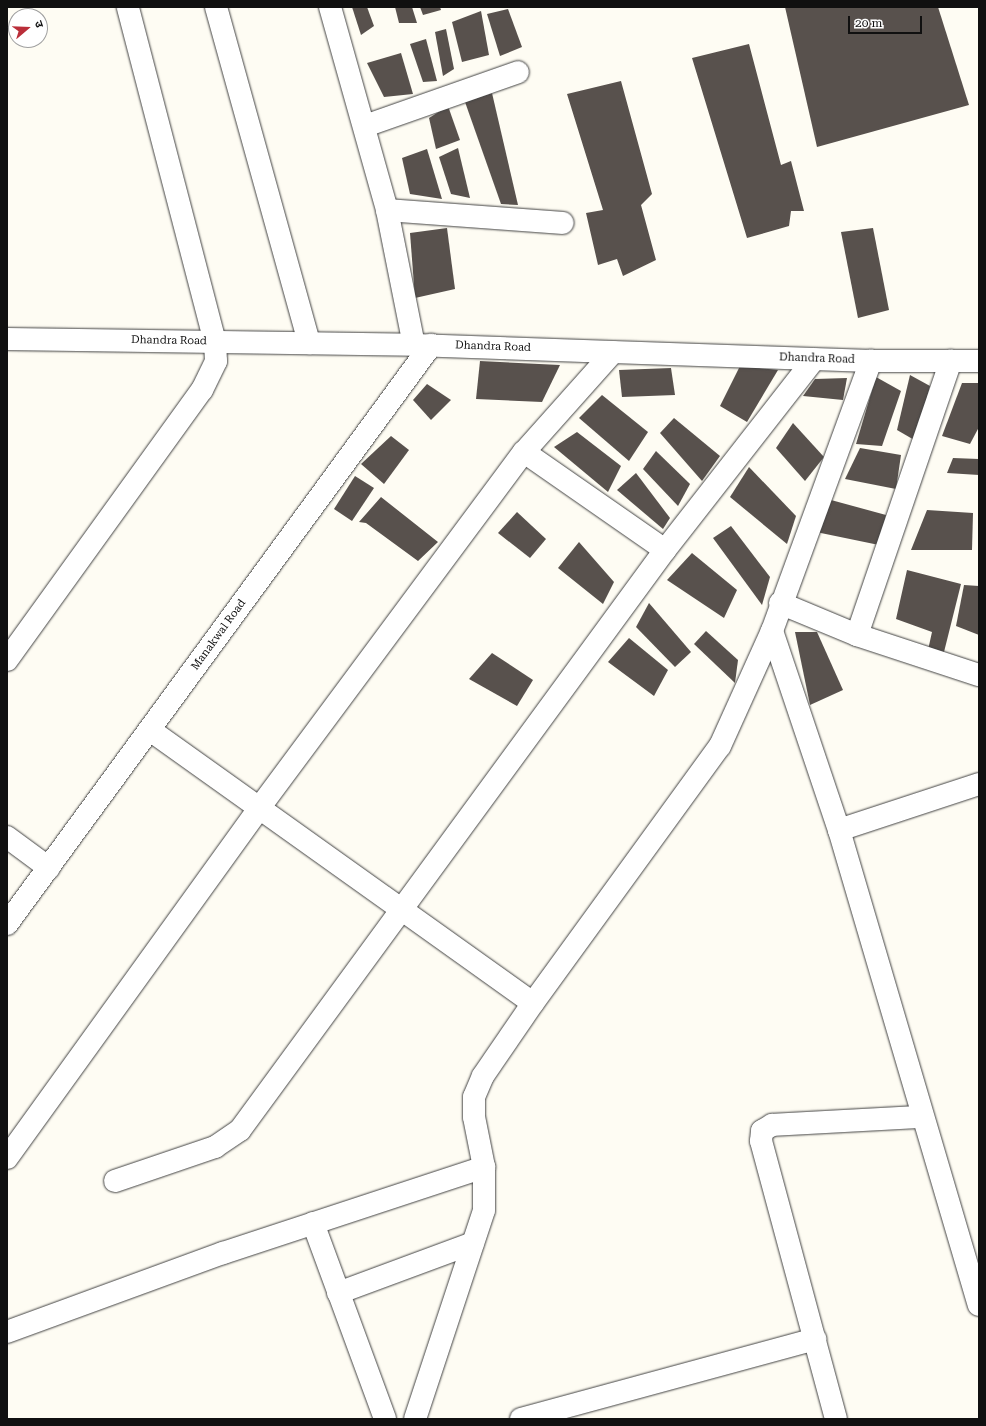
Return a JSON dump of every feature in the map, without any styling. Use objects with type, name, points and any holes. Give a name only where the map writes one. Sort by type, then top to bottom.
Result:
[{"type":"street","points":[[7,660],[212,374],[216,342],[128,7]]},
{"type":"street","points":[[216,7],[309,343]]},
{"type":"street","points":[[330,7],[365,126],[422,345]]},
{"type":"street","points":[[365,126],[518,72]]},
{"type":"street","points":[[387,210],[563,223]]},
{"type":"street","name":"Dhandra Road","points":[[7,339],[422,345],[871,361],[979,361]]},
{"type":"street","name":"Manakwal Road","points":[[7,924],[150,730],[422,345]]},
{"type":"street","points":[[7,1158],[260,807],[524,452],[613,352]]},
{"type":"street","points":[[116,1181],[215,1147],[240,1130],[404,911],[666,550],[814,359]]},
{"type":"street","points":[[415,1419],[484,1210],[484,1167],[474,1117],[474,1097],[483,1076],[533,1003],[720,746],[772,631],[780,603],[871,361]]},
{"type":"street","points":[[857,635],[951,361]]},
{"type":"street","points":[[524,452],[666,550]]},
{"type":"street","points":[[780,603],[857,635],[979,675]]},
{"type":"street","points":[[772,631],[839,830],[921,1117],[979,1305]]},
{"type":"street","points":[[150,730],[533,1003]]},
{"type":"street","points":[[839,830],[979,784]]},
{"type":"street","points":[[7,837],[49,868]]},
{"type":"street","points":[[836,1419],[761,1141],[762,1131],[772,1125],[921,1117]]},
{"type":"street","points":[[7,1332],[313,1223],[484,1167]]},
{"type":"street","points":[[313,1223],[385,1419]]},
{"type":"street","points":[[338,1293],[473,1243]]},
{"type":"street","points":[[521,1419],[815,1339]]},
{"type":"building","points":[[352,7],[367,7],[374,26],[361,35]]},
{"type":"building","points":[[395,7],[412,7],[417,23],[399,23]]},
{"type":"building","points":[[420,7],[440,7],[441,10],[423,15]]},
{"type":"building","points":[[785,7],[938,7],[969,105],[817,147]]},
{"type":"building","points":[[508,9],[522,47],[500,56],[487,14]]},
{"type":"building","points":[[481,11],[489,55],[462,62],[452,22]]},
{"type":"building","points":[[446,29],[454,69],[443,76],[435,32]]},
{"type":"building","points":[[426,39],[437,81],[423,82],[410,44]]},
{"type":"building","points":[[749,44],[781,165],[791,161],[804,211],[791,211],[789,226],[747,238],[692,58]]},
{"type":"building","points":[[401,53],[413,94],[384,97],[367,63]]},
{"type":"building","points":[[621,81],[652,194],[641,205],[656,260],[623,276],[617,259],[598,265],[586,213],[603,210],[567,94]]},
{"type":"building","points":[[492,93],[518,205],[501,204],[465,102]]},
{"type":"building","points":[[448,106],[460,140],[436,149],[429,118]]},
{"type":"building","points":[[458,148],[470,198],[451,194],[439,157]]},
{"type":"building","points":[[427,149],[442,199],[410,194],[402,158]]},
{"type":"building","points":[[447,228],[455,289],[415,298],[410,233]]},
{"type":"building","points":[[873,228],[889,310],[858,318],[841,232]]},
{"type":"building","points":[[480,361],[560,365],[542,402],[476,399]]},
{"type":"building","points":[[740,366],[778,370],[747,422],[720,406]]},
{"type":"building","points":[[671,368],[675,395],[622,397],[619,370]]},
{"type":"building","points":[[910,375],[930,386],[916,441],[897,430]]},
{"type":"building","points":[[876,377],[901,391],[882,446],[856,444]]},
{"type":"building","points":[[847,378],[843,400],[803,396],[815,379]]},
{"type":"building","points":[[962,383],[979,383],[979,427],[970,444],[942,436]]},
{"type":"building","points":[[427,384],[451,400],[431,420],[413,400]]},
{"type":"building","points":[[602,395],[648,432],[629,461],[579,418]]},
{"type":"building","points":[[674,418],[720,456],[702,481],[660,433]]},
{"type":"building","points":[[793,423],[824,457],[805,481],[776,448]]},
{"type":"building","points":[[577,432],[621,466],[608,492],[554,447]]},
{"type":"building","points":[[391,436],[409,450],[384,484],[361,464]]},
{"type":"building","points":[[860,448],[901,455],[896,489],[845,479]]},
{"type":"building","points":[[656,451],[690,484],[678,506],[643,469]]},
{"type":"building","points":[[953,458],[979,459],[979,475],[947,473]]},
{"type":"building","points":[[749,467],[796,516],[787,544],[730,497]]},
{"type":"building","points":[[636,473],[670,518],[663,529],[617,490]]},
{"type":"building","points":[[355,476],[374,488],[352,521],[334,509]]},
{"type":"building","points":[[381,497],[438,542],[418,561],[366,523],[359,522]]},
{"type":"building","points":[[831,500],[886,515],[879,545],[816,532]]},
{"type":"building","points":[[927,510],[973,513],[972,550],[911,550]]},
{"type":"building","points":[[517,512],[546,539],[530,558],[498,533]]},
{"type":"building","points":[[731,526],[770,577],[762,605],[713,538]]},
{"type":"building","points":[[579,542],[614,582],[603,604],[558,568]]},
{"type":"building","points":[[692,553],[737,590],[724,618],[667,580]]},
{"type":"building","points":[[907,570],[961,584],[943,656],[928,650],[932,632],[896,619]]},
{"type":"building","points":[[964,585],[979,586],[979,635],[956,626]]},
{"type":"building","points":[[649,603],[691,652],[675,667],[636,627]]},
{"type":"building","points":[[706,631],[738,660],[735,683],[694,644]]},
{"type":"building","points":[[795,632],[817,632],[843,690],[810,705]]},
{"type":"building","points":[[629,638],[668,670],[654,696],[608,662]]},
{"type":"building","points":[[492,653],[533,680],[517,706],[469,679]]}]
